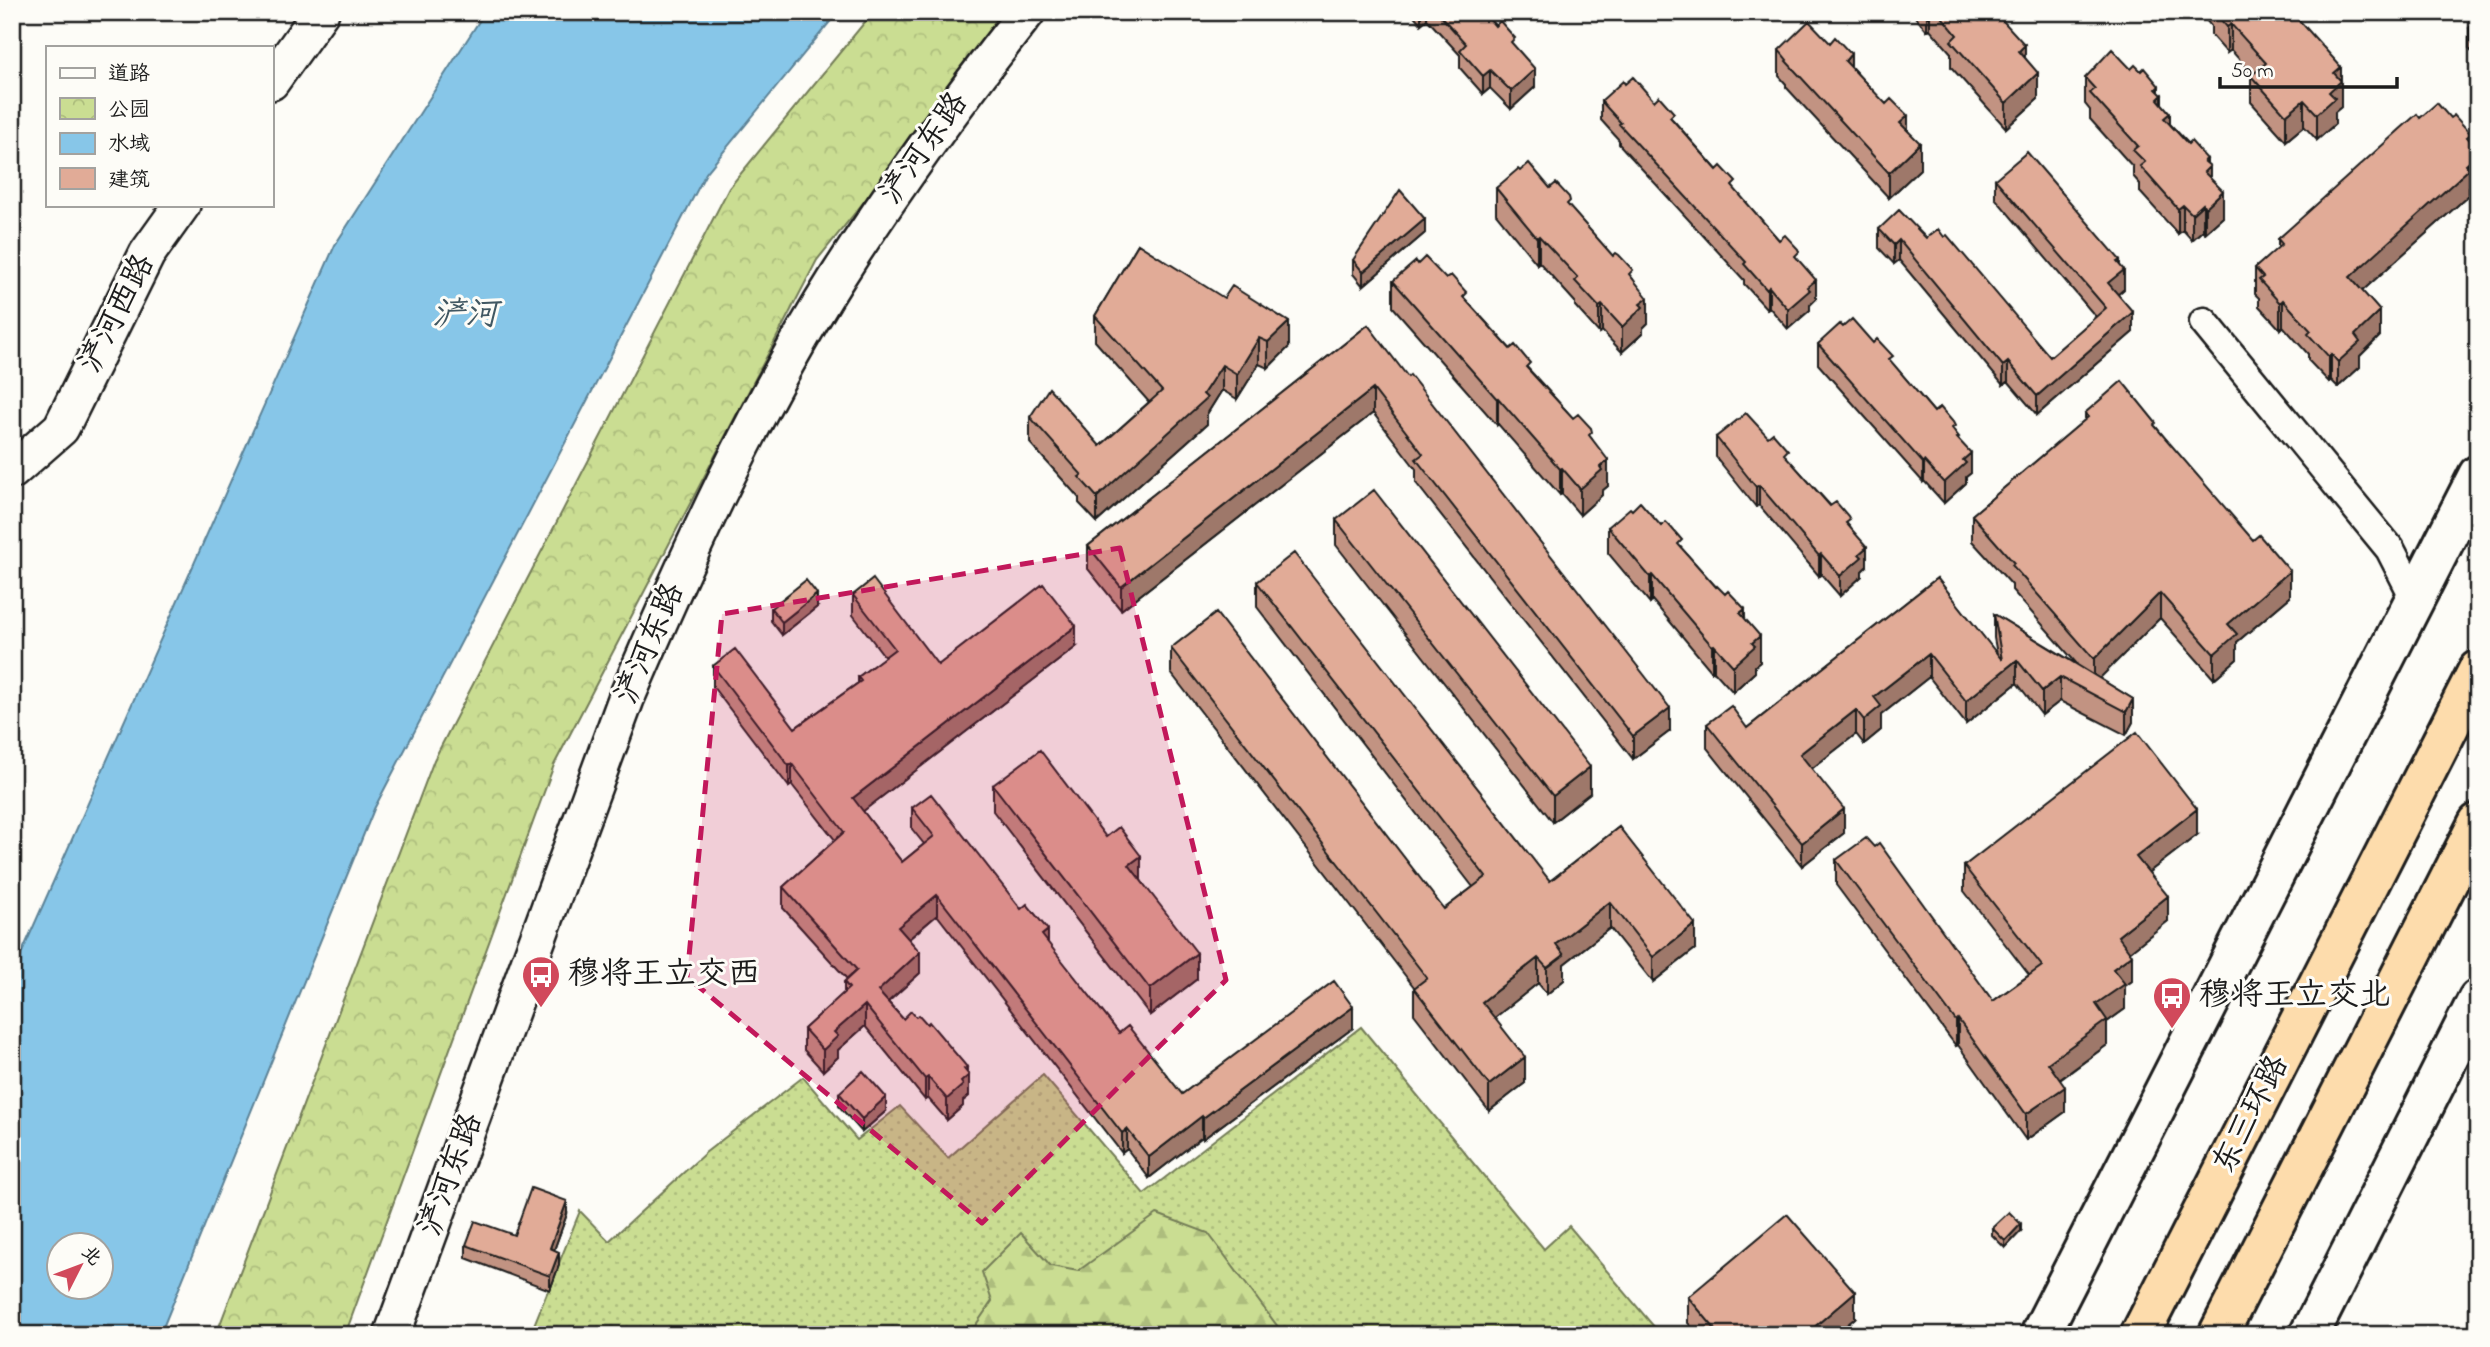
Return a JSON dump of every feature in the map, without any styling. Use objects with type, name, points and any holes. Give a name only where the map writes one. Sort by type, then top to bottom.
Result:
[{"type":"highway","name":"东三环路","points":[[2140,1335],[2478,670]]},
{"type":"highway","points":[[2218,1335],[2478,823]]},
{"type":"main road","points":[[2040,1335],[2478,475]]},
{"type":"main road","points":[[2309,1335],[2478,999]]},
{"type":"street","points":[[273,79],[321,12]]},
{"type":"street","name":"浐河东路","points":[[392,1335],[626,699],[670,596],[777,382],[838,277],[925,147],[1027,12]]},
{"type":"street","name":"浐河西路","points":[[12,471],[61,428],[147,254],[181,206]]},
{"type":"street","points":[[2204,322],[2390,549],[2416,600]]},
{"type":"street","points":[[12,441],[61,428]]},
{"type":"highlighted area","points":[[1120,548],[1226,980],[982,1223],[687,977],[722,614]]},
{"type":"green space","points":[[873,12],[1017,12],[817,260],[554,765],[345,1335],[216,1335],[434,760],[729,188]]},
{"type":"green space","points":[[1361,1027],[1544,1249],[1569,1226],[1661,1335],[530,1335],[580,1211],[609,1241],[705,1153],[803,1077],[857,1140],[900,1106],[948,1158],[1043,1075],[1144,1194]]},
{"type":"green space","points":[[1157,1214],[1208,1233],[1284,1335],[925,1335],[975,1326],[992,1301],[982,1272],[1021,1233],[1051,1266],[1078,1271]]},
{"type":"water","name":"浐河","points":[[485,12],[838,12],[706,173],[374,809],[160,1335],[12,1335],[12,975],[335,245]]},
{"type":"building","points":[[1437,12],[1483,12],[1495,26],[1500,21],[1515,38],[1511,42],[1535,69],[1511,91],[1490,70],[1483,76],[1460,50],[1466,44]]},
{"type":"building","points":[[1938,12],[1995,12],[2025,45],[2019,51],[2038,73],[2006,103],[1951,41],[1957,35]]},
{"type":"building","points":[[2214,12],[2292,12],[2341,67],[2334,73],[2341,81],[2329,92],[2335,98],[2317,114],[2304,100],[2286,115],[2251,76],[2266,63],[2231,24],[2227,27]]},
{"type":"building","points":[[2478,20],[2478,38],[2469,28]]},
{"type":"building","points":[[1809,21],[1830,43],[1835,37],[1851,54],[1845,61],[1886,104],[1891,99],[1908,116],[1900,123],[1920,143],[1889,173],[1786,61],[1779,50]]},
{"type":"building","points":[[2112,49],[2131,69],[2135,65],[2141,71],[2144,68],[2159,86],[2156,89],[2162,95],[2158,99],[2170,113],[2164,118],[2188,144],[2191,141],[2207,159],[2204,161],[2210,166],[2204,172],[2223,191],[2205,208],[2203,204],[2192,214],[2183,205],[2178,209],[2140,166],[2145,162],[2133,150],[2138,146],[2090,93],[2095,89],[2085,78]]},
{"type":"building","points":[[1633,77],[1654,101],[1659,96],[1674,113],[1670,117],[1717,170],[1721,166],[1736,182],[1732,186],[1779,240],[1785,235],[1798,249],[1799,252],[1795,256],[1816,280],[1807,287],[1810,290],[1788,309],[1769,287],[1767,290],[1744,264],[1746,262],[1601,101],[1623,81],[1625,84]]},
{"type":"building","points":[[2437,103],[2450,118],[2454,115],[2471,134],[2467,137],[2478,149],[2478,155],[2466,165],[2469,169],[2350,277],[2380,311],[2355,335],[2360,342],[2338,362],[2331,354],[2329,357],[2308,334],[2311,331],[2283,300],[2280,303],[2259,280],[2263,277],[2255,268],[2282,244],[2278,239],[2417,114],[2420,118]]},
{"type":"building","points":[[2027,152],[2120,260],[2117,262],[2124,270],[2108,283],[2133,312],[2037,396],[2008,362],[2003,366],[1899,240],[1894,245],[1879,229],[1899,210],[1926,238],[1938,229],[1944,237],[1947,235],[2050,357],[2106,308],[1995,179]]},
{"type":"building","points":[[1529,163],[1550,188],[1556,183],[1569,197],[1567,204],[1613,256],[1616,253],[1619,255],[1633,270],[1629,274],[1648,298],[1640,304],[1643,307],[1622,327],[1575,281],[1578,278],[1539,236],[1537,238],[1496,188]]},
{"type":"building","points":[[1400,190],[1425,219],[1363,272],[1353,260]]},
{"type":"building","points":[[1138,244],[1224,298],[1232,286],[1289,322],[1268,342],[1259,338],[1237,374],[1222,365],[1203,394],[1207,398],[1097,497],[1079,477],[1082,475],[1030,417],[1049,388],[1100,446],[1162,391],[1095,316]]},
{"type":"building","points":[[1425,257],[1446,279],[1451,275],[1467,293],[1463,297],[1510,349],[1515,345],[1530,363],[1526,367],[1573,418],[1578,414],[1591,428],[1589,435],[1608,460],[1600,467],[1602,470],[1580,489],[1393,281],[1416,261],[1418,264]]},
{"type":"building","points":[[1852,319],[1873,343],[1877,339],[1893,356],[1889,359],[1934,412],[1940,407],[1953,422],[1955,426],[1952,428],[1959,437],[1957,438],[1971,453],[1963,460],[1966,463],[1944,483],[1924,461],[1923,463],[1818,344],[1840,324],[1843,327]]},
{"type":"building","points":[[1368,325],[1670,708],[1633,736],[1416,459],[1423,454],[1373,389],[1121,587],[1088,546]]},
{"type":"building","points":[[2122,381],[2156,423],[2154,425],[2253,540],[2259,535],[2290,571],[2228,624],[2237,634],[2214,654],[2160,593],[2094,659],[1972,515],[2088,417],[2085,413]]},
{"type":"building","points":[[1746,413],[1768,437],[1773,433],[1788,450],[1784,454],[1830,506],[1836,502],[1850,520],[1846,523],[1867,547],[1859,554],[1862,557],[1840,576],[1821,554],[1819,556],[1759,485],[1756,487],[1716,437]]},
{"type":"building","points":[[1374,490],[1590,767],[1553,796],[1336,520]]},
{"type":"building","points":[[1640,502],[1661,526],[1666,522],[1669,525],[1682,540],[1678,544],[1716,587],[1725,594],[1728,591],[1745,609],[1740,613],[1760,636],[1752,643],[1755,646],[1733,666],[1714,645],[1712,646],[1608,527]]},
{"type":"building","points":[[1294,553],[1550,881],[1619,827],[1695,924],[1653,957],[1610,902],[1556,944],[1564,955],[1547,968],[1538,958],[1482,1002],[1525,1057],[1489,1085],[1414,988],[1427,978],[1171,648],[1216,613],[1444,909],[1486,877],[1257,582]]},
{"type":"building","points":[[1937,578],[2002,660],[1994,614],[2133,699],[2126,712],[2060,677],[2042,691],[2017,660],[1966,701],[1929,654],[1874,697],[1881,706],[1864,720],[1856,710],[1800,754],[1844,809],[1802,843],[1707,724],[1731,706],[1747,728]]},
{"type":"building","points":[[873,579],[938,665],[1043,584],[1076,626],[853,798],[902,862],[934,836],[912,808],[931,794],[1021,909],[1027,904],[1048,930],[1042,935],[1119,1033],[1128,1026],[1182,1094],[1334,981],[1353,1007],[1149,1157],[1127,1129],[1122,1133],[937,895],[898,927],[920,952],[878,991],[903,1019],[911,1011],[927,1024],[929,1022],[967,1067],[964,1069],[969,1075],[961,1082],[963,1085],[947,1099],[928,1077],[925,1079],[865,1005],[834,1032],[838,1036],[823,1050],[804,1029],[849,988],[844,982],[857,970],[783,887],[844,832],[792,764],[789,766],[713,666],[735,649],[795,728],[861,681],[858,677],[895,649],[853,595]]},
{"type":"building","points":[[806,580],[817,594],[782,622],[771,608]]},
{"type":"building","points":[[2137,732],[2197,809],[2136,857],[2168,896],[2118,936],[2132,955],[2113,969],[2125,984],[2096,1004],[2107,1020],[2048,1063],[2065,1087],[2026,1114],[1958,1019],[1956,1021],[1836,860],[1866,838],[1874,847],[1879,843],[1993,1001],[2042,966],[1964,866]]},
{"type":"building","points":[[1040,750],[1106,837],[1119,827],[1141,856],[1129,865],[1197,953],[1150,989],[993,785]]},
{"type":"building","points":[[863,1071],[886,1097],[862,1119],[839,1093]]},
{"type":"building","points":[[531,1188],[567,1201],[550,1248],[559,1252],[550,1276],[466,1245],[475,1221],[514,1235]]},
{"type":"building","points":[[2009,1212],[2021,1224],[2005,1241],[1992,1228]]},
{"type":"building","points":[[1787,1214],[1855,1292],[1805,1335],[1720,1335],[1688,1297]]},
{"type":"place","name":"穆将王立交西","points":[[541,1009]]},
{"type":"place","name":"穆将王立交北","points":[[2172,1030]]}]
